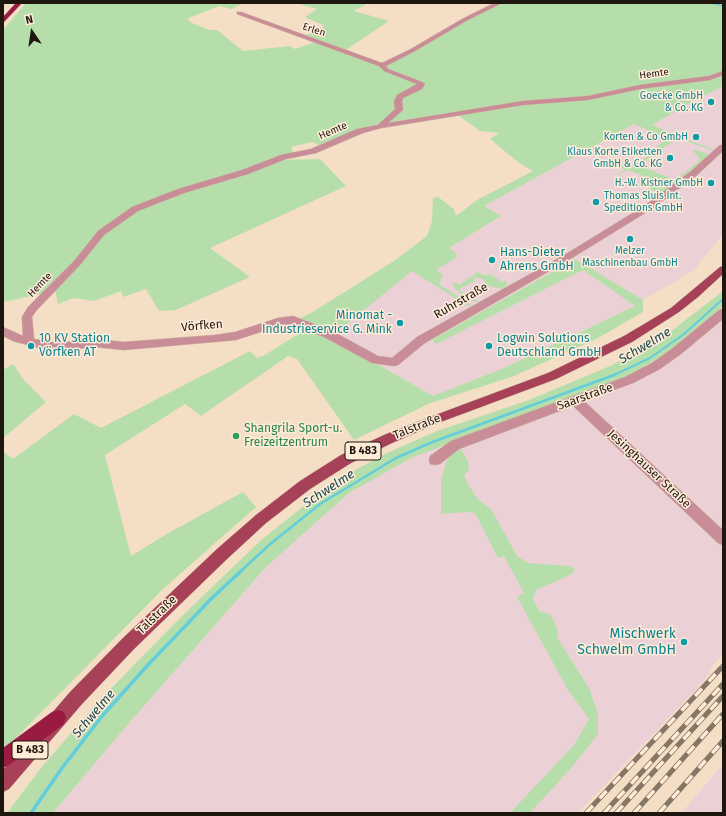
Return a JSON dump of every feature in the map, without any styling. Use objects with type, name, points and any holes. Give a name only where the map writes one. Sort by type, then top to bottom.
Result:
[{"type":"highway","points":[[3,21],[19,3]]},
{"type":"highway","points":[[3,759],[58,718]]},
{"type":"main road","name":"Talstraße","points":[[58,718],[128,644],[222,554],[281,503],[318,476],[358,453],[393,436],[552,376],[628,339],[675,310],[711,281],[723,269]]},
{"type":"main road","name":"B 483","points":[[3,783],[58,718]]},
{"type":"street","points":[[382,65],[499,3]]},
{"type":"street","name":"Erlen","points":[[239,13],[382,65],[386,70],[422,84],[400,97],[398,101],[399,110],[383,122],[381,126]]},
{"type":"street","name":"Hemte","points":[[29,341],[28,317],[32,308],[44,298],[77,263],[101,233],[135,209],[181,191],[245,172],[284,157],[317,150],[360,131],[381,126],[523,103],[588,98],[640,87],[710,78],[723,73]]},
{"type":"street","name":"Ruhrstraße","points":[[394,362],[421,340],[569,256],[648,208],[693,174],[723,147]]},
{"type":"street","name":"Saarstraße","points":[[435,460],[455,445],[629,380],[656,366],[723,313]]},
{"type":"street","name":"Vörfken","points":[[3,331],[16,338],[45,346],[57,347],[95,343],[124,346],[236,336],[278,322],[293,320],[328,334],[376,360],[394,362]]},
{"type":"street","name":"Jesinghauser Straße","points":[[575,400],[723,539]]},
{"type":"shaded area","points":[[723,86],[723,234],[694,270],[643,300],[575,259],[432,340],[436,344],[583,270],[635,306],[504,368],[433,396],[372,361],[332,335],[408,273],[501,216],[484,206],[634,124],[645,129],[686,105]]},
{"type":"shaded area","points":[[723,306],[723,655],[714,664],[704,681],[578,813],[53,813],[123,730],[266,567],[349,493],[413,457],[671,351]]},
{"type":"shaded area","points":[[723,764],[723,813],[681,813],[689,804]]},
{"type":"green space","points":[[26,3],[244,3],[231,9],[220,6],[188,18],[189,21],[194,24],[210,30],[217,30],[243,51],[290,46],[295,49],[318,41],[305,36],[325,26],[305,17],[317,9],[295,3],[368,3],[354,11],[389,21],[346,50],[383,64],[495,3],[723,3],[723,86],[652,125],[714,150],[713,151],[678,138],[646,160],[643,166],[677,181],[665,190],[660,192],[648,190],[648,188],[655,181],[628,170],[618,175],[611,170],[617,174],[625,170],[616,166],[619,164],[630,168],[655,151],[656,147],[666,140],[665,138],[634,124],[484,206],[501,216],[449,248],[457,254],[456,258],[436,270],[443,275],[439,284],[471,305],[470,307],[412,271],[333,335],[372,361],[433,396],[504,368],[635,306],[583,270],[436,344],[432,340],[575,259],[643,300],[643,312],[596,339],[514,376],[428,404],[354,440],[297,359],[288,356],[201,416],[185,404],[105,455],[131,556],[165,535],[243,492],[256,507],[163,589],[3,751],[3,451],[13,459],[74,414],[101,428],[250,351],[257,358],[265,355],[309,327],[295,321],[311,313],[394,261],[427,236],[432,221],[433,198],[438,197],[454,209],[456,216],[477,200],[533,171],[519,163],[490,139],[499,133],[480,131],[455,113],[360,131],[323,147],[312,142],[291,147],[295,155],[279,160],[320,159],[346,186],[210,248],[250,277],[176,310],[159,311],[146,289],[123,297],[121,291],[94,301],[74,298],[58,304],[55,291],[3,302],[3,30]]},
{"type":"green space","points":[[697,150],[710,155],[679,180],[674,177],[679,177],[698,162],[700,159],[693,151]]},
{"type":"green space","points":[[478,272],[485,276],[490,274],[502,282],[506,280],[507,285],[502,289],[490,286],[483,288],[482,287],[485,283],[483,279],[475,277],[475,281],[459,289],[463,293],[472,296],[478,302],[474,302],[456,290],[453,284],[455,282],[459,285]]},
{"type":"green space","points":[[723,291],[723,306],[671,351],[626,377],[413,457],[349,493],[266,567],[123,730],[53,813],[7,813],[41,768],[95,705],[177,621],[260,541],[335,481],[385,454],[437,431],[529,400],[610,366],[661,339]]},
{"type":"green space","points":[[13,364],[24,380],[46,402],[3,438],[3,370]]},
{"type":"green space","points":[[460,448],[468,461],[469,469],[464,475],[468,484],[481,502],[491,509],[517,556],[528,563],[570,566],[575,569],[572,574],[536,590],[533,599],[539,611],[550,614],[557,627],[558,639],[589,688],[598,714],[598,734],[572,767],[530,813],[510,813],[574,745],[589,719],[568,690],[517,597],[524,593],[504,556],[498,558],[475,513],[467,512],[441,514],[441,480],[450,454]]},
{"type":"waterway","points":[[712,3],[723,6]]},
{"type":"waterway","name":"Schwelme","points":[[612,376],[650,358],[684,334],[723,299]]},
{"type":"waterway","name":"Schwelme","points":[[241,571],[269,545],[320,504],[396,458],[430,443],[614,375]]},
{"type":"waterway","name":"Schwelme","points":[[31,813],[62,768],[103,715],[146,667],[212,598],[242,570]]},
{"type":"railway","points":[[586,813],[723,666]]},
{"type":"railway","points":[[604,813],[723,684]]},
{"type":"railway","points":[[616,813],[723,696]]},
{"type":"railway","points":[[634,813],[723,714]]},
{"type":"railway","points":[[659,813],[723,741]]},
{"type":"place","name":"Goecke GmbH & Co. KG","points":[[711,102]]},
{"type":"place","name":"Korten & Co GmbH","points":[[696,137]]},
{"type":"place","name":"Klaus Korte Etiketten GmbH & Co. KG","points":[[670,158]]},
{"type":"place","name":"H.-W. Kistner GmbH","points":[[711,183]]},
{"type":"place","name":"Thomas Sluis Int. Speditions GmbH","points":[[596,202]]},
{"type":"place","name":"Melzer Maschinenbau GmbH","points":[[630,239]]},
{"type":"place","name":"Hans-Dieter Ahrens GmbH","points":[[492,260]]},
{"type":"place","name":"Minomat - Industrieservice G. Mink","points":[[400,323]]},
{"type":"place","name":"10 KV Station Vörfken AT","points":[[31,346]]},
{"type":"place","name":"Logwin Solutions Deutschland GmbH","points":[[489,346]]},
{"type":"place","name":"Shangrila Sport-u. Freizeitzentrum","points":[[236,436]]},
{"type":"place","name":"Mischwerk Schwelm GmbH","points":[[684,642]]}]
